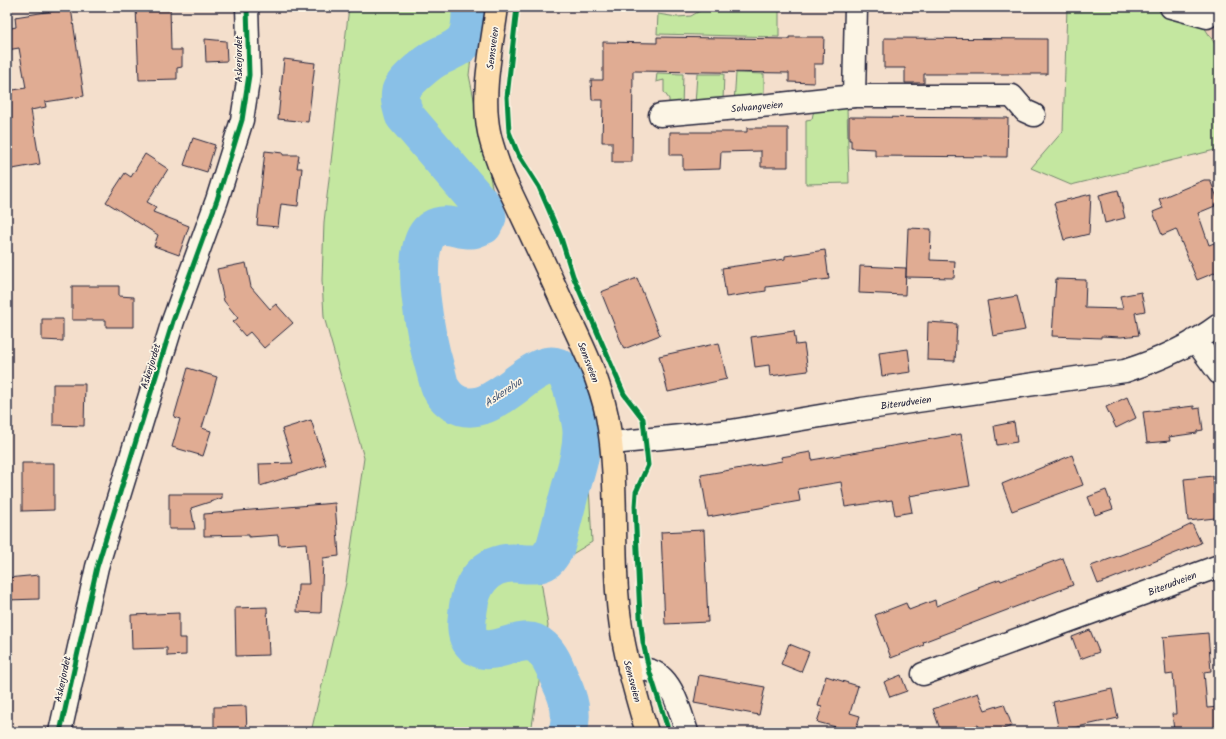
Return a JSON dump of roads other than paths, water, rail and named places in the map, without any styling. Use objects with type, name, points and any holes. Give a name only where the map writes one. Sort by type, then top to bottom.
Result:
[{"type":"main road","name":"Semsveien","points":[[497,7],[486,108],[489,131],[494,153],[584,348],[604,407],[612,442],[617,592],[620,618],[629,669],[647,732]]},
{"type":"street","name":"Askerjordet","points":[[60,732],[97,567],[173,321],[217,200],[242,120],[249,75],[246,7]]},
{"type":"street","points":[[854,96],[856,7]]},
{"type":"street","points":[[1171,7],[1207,17]]},
{"type":"street","name":"Solvangveien","points":[[660,115],[765,106],[854,96],[1012,96],[1025,111],[1034,115]]},
{"type":"street","name":"Biterudveien","points":[[612,442],[731,431],[862,409],[1090,377],[1150,363],[1195,340],[1219,325]]},
{"type":"street","points":[[1195,340],[1219,373]]},
{"type":"street","name":"Biterudveien","points":[[923,674],[1219,566]]},
{"type":"street","points":[[629,669],[649,670],[666,681],[677,700],[687,732]]},
{"type":"waterway","name":"Askerelva","points":[[471,7],[470,28],[465,40],[455,49],[434,59],[426,65],[410,79],[400,94],[404,115],[483,207],[487,217],[483,225],[473,229],[447,226],[433,229],[425,239],[421,255],[421,297],[432,359],[442,390],[453,402],[469,407],[484,404],[500,396],[529,375],[542,368],[554,366],[565,373],[572,388],[579,411],[582,433],[581,446],[555,548],[548,558],[542,562],[534,564],[503,564],[487,571],[481,577],[472,592],[468,610],[467,625],[467,633],[470,640],[478,647],[486,650],[525,642],[534,643],[542,648],[553,664],[568,700],[570,712],[568,732]]}]
